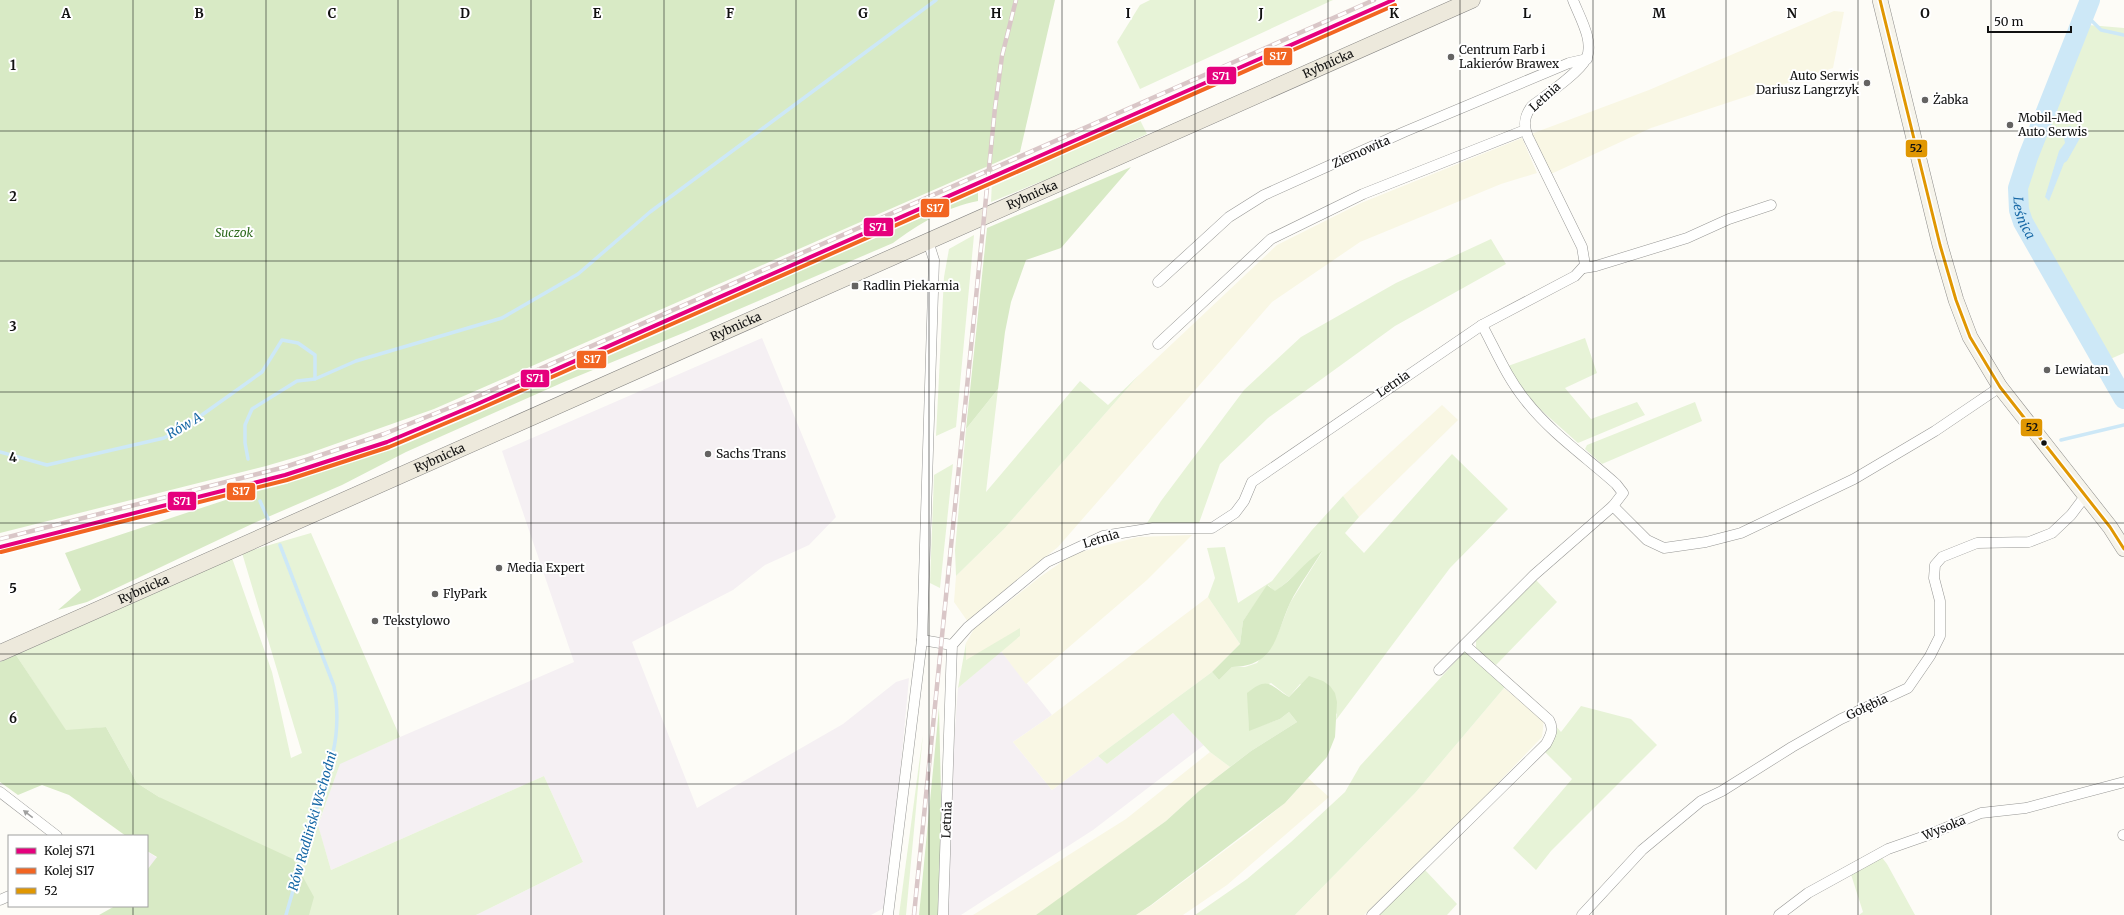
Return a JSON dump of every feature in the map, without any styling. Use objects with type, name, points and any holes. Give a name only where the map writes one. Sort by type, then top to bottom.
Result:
[{"type":"main road","name":"Rybnicka","points":[[0,653],[1472,0]]},
{"type":"street","points":[[1573,0],[1586,34],[1588,48],[1587,59]]},
{"type":"street","points":[[1880,0],[1908,120],[1956,300],[1970,337],[2000,387],[2086,495],[2110,527],[2124,549]]},
{"type":"street","name":"Letnia","points":[[1525,130],[1525,120],[1532,106],[1579,68],[1587,59]]},
{"type":"street","name":"Ziemowita","points":[[1158,282],[1229,217],[1264,195],[1469,105],[1569,63],[1587,59]]},
{"type":"street","points":[[1158,344],[1271,239],[1362,194],[1525,130],[1582,247],[1585,261],[1584,268],[1596,266],[1687,238],[1728,219],[1771,206]]},
{"type":"street","points":[[888,915],[922,640],[934,260],[928,241]]},
{"type":"street","name":"Letnia","points":[[943,915],[952,645],[968,627],[1047,562],[1103,536],[1132,530],[1153,528],[1212,528],[1235,513],[1244,501],[1252,482],[1482,325],[1575,276],[1584,268]]},
{"type":"street","points":[[1439,670],[1534,575],[1613,506],[1623,493],[1616,484],[1529,406],[1510,379],[1482,325]]},
{"type":"street","points":[[1613,506],[1647,540],[1664,548],[1706,542],[1741,533],[1854,479],[1935,431],[2000,387]]},
{"type":"street","name":"Gołębia","points":[[1582,915],[1642,850],[1701,801],[1722,791],[1792,747],[1841,719],[1908,688],[1930,656],[1940,636],[1940,601],[1934,578],[1934,564],[1942,556],[1977,543],[2030,542],[2052,533],[2071,515],[2086,495]]},
{"type":"street","points":[[922,640],[952,645]]},
{"type":"street","points":[[1372,915],[1546,744],[1551,734],[1552,729],[1549,720],[1465,645]]},
{"type":"street","name":"Wysoka","points":[[1779,915],[1808,894],[1888,849],[1928,836],[1981,813],[2026,808],[2124,782]]},
{"type":"street","points":[[0,792],[57,835]]},
{"type":"shaded area","points":[[1834,11],[1844,12],[1833,68],[1651,128],[1551,174],[1531,134],[1649,90]]},
{"type":"shaded area","points":[[1522,138],[1537,173],[1501,184],[1360,242],[1272,302],[1058,547],[968,622],[954,602],[956,576],[1004,529],[1139,375],[1277,245],[1361,203]]},
{"type":"shaded area","points":[[762,338],[836,517],[809,545],[765,565],[733,590],[632,642],[697,808],[843,724],[896,682],[909,678],[894,840],[884,908],[871,915],[476,915],[583,862],[544,776],[331,870],[318,826],[340,763],[574,662],[502,451]]},
{"type":"shaded area","points":[[1442,405],[1458,420],[1359,517],[1343,496]]},
{"type":"shaded area","points":[[1192,535],[1147,580],[1026,684],[1001,651],[1020,636],[966,660],[966,643],[974,629],[1040,577],[1073,554],[1138,537]]},
{"type":"shaded area","points":[[1208,597],[1240,644],[1212,672],[1052,790],[1013,742],[1052,715]]},
{"type":"shaded area","points":[[1001,651],[1052,715],[1013,742],[1052,790],[1098,756],[1107,764],[1173,713],[1204,745],[1093,830],[961,915],[947,915],[953,757],[958,688]]},
{"type":"shaded area","points":[[1504,688],[1544,720],[1542,737],[1453,830],[1364,915],[1295,915],[1416,792]]},
{"type":"shaded area","points":[[1210,752],[1230,767],[1199,791],[1166,821],[1061,898],[1036,915],[973,915],[1126,819]]},
{"type":"shaded area","points":[[1308,778],[1329,797],[1227,885],[1183,915],[1136,915],[1152,905],[1256,827],[1287,801]]},
{"type":"shaded area","points":[[148,852],[157,858],[148,869]]},
{"type":"green space","name":"Suczok","points":[[0,0],[1055,0],[1020,152],[434,409],[307,454],[266,466],[0,533]]},
{"type":"green space","points":[[1150,0],[1333,0],[1140,89],[1117,42],[1140,5]]},
{"type":"green space","points":[[2089,25],[2124,28],[2124,353],[2108,360],[2027,215],[2024,202],[2025,185]]},
{"type":"green space","points":[[1138,116],[1147,134],[1047,180],[991,202],[992,181]]},
{"type":"green space","points":[[1131,167],[1061,248],[1026,260],[1011,302],[1005,332],[998,389],[966,429],[987,228]]},
{"type":"green space","points":[[978,183],[978,201],[955,207],[933,217],[893,243],[688,331],[566,381],[406,452],[342,485],[254,523],[87,602],[58,610],[81,590],[65,553],[404,441],[826,256],[908,219]]},
{"type":"green space","points":[[974,235],[956,427],[936,436],[944,277],[949,249]]},
{"type":"green space","points":[[1491,239],[1506,264],[1395,326],[1268,418],[1220,464],[1199,523],[1147,523],[1161,501],[1244,390],[1301,337],[1396,283]]},
{"type":"green space","points":[[1585,338],[1597,373],[1565,388],[1591,419],[1637,402],[1645,415],[1578,443],[1524,393],[1508,366]]},
{"type":"green space","points":[[1139,375],[1004,529],[956,576],[955,550],[966,429],[998,389],[986,492],[1080,381],[1108,405]]},
{"type":"green space","points":[[1695,402],[1702,421],[1602,464],[1585,449],[1587,445]]},
{"type":"green space","points":[[1452,454],[1508,509],[1450,568],[1336,720],[1337,714],[1300,684],[1289,697],[1271,683],[1248,693],[1249,730],[1280,719],[1289,712],[1297,722],[1251,751],[1230,767],[1210,752],[1173,713],[1107,764],[1098,756],[1212,672],[1219,680],[1232,667],[1245,667],[1257,663],[1277,636],[1290,603],[1322,552],[1275,592],[1268,585],[1243,621],[1240,644],[1208,597],[1215,578],[1207,548],[1225,547],[1238,603],[1272,581],[1312,530],[1343,496],[1359,517],[1345,533],[1364,553]]},
{"type":"green space","points":[[953,464],[940,588],[930,583],[934,475]]},
{"type":"green space","points":[[311,533],[400,737],[340,764],[318,825],[331,870],[544,776],[583,862],[476,915],[308,915],[159,797],[137,783],[106,727],[66,731],[16,655],[232,558],[272,672],[291,758],[302,753],[242,553]]},
{"type":"green space","points":[[1322,551],[1290,603],[1277,637],[1266,655],[1258,661],[1247,665],[1232,667],[1219,680],[1212,672],[1240,644],[1243,621],[1267,585],[1275,591]]},
{"type":"green space","points":[[1535,579],[1557,602],[1496,665],[1476,650],[1476,641]]},
{"type":"green space","points":[[1020,628],[1020,636],[958,688],[966,643],[966,660]]},
{"type":"green space","points":[[1465,651],[1506,684],[1504,688],[1416,792],[1295,915],[1195,915],[1247,879],[1291,842],[1345,792],[1360,766]]},
{"type":"green space","points":[[16,655],[66,730],[106,727],[137,783],[159,797],[293,859],[314,897],[309,915],[99,915],[113,907],[148,907],[148,869],[157,857],[148,852],[148,835],[125,835],[69,795],[42,785],[18,795],[0,782],[0,662]]},
{"type":"green space","points":[[1309,676],[1323,681],[1330,686],[1335,693],[1337,702],[1335,737],[1327,757],[1285,803],[1136,915],[1036,915],[1166,821],[1199,791],[1251,751],[1297,722],[1289,712],[1280,719],[1249,731],[1247,693],[1260,684],[1265,683],[1273,686],[1289,697]]},
{"type":"green space","points":[[1581,706],[1631,719],[1657,745],[1551,851],[1536,870],[1513,848],[1572,779],[1544,751],[1555,725],[1561,732]]},
{"type":"green space","points":[[939,708],[942,836],[939,915],[919,915]]},
{"type":"green space","points":[[923,734],[906,915],[899,915]]},
{"type":"green space","points":[[1876,850],[1887,864],[1915,915],[1859,915],[1863,912],[1848,865]]},
{"type":"green space","points":[[1425,870],[1457,904],[1447,915],[1377,915]]},
{"type":"water","points":[[2070,126],[2079,132],[2080,138],[2067,161],[2064,163],[2049,201],[2045,197],[2059,151],[2065,143],[2063,133],[2065,129]]},
{"type":"waterway","points":[[248,459],[245,443],[245,425],[252,409],[297,381],[315,379],[356,361],[502,318],[578,274],[650,212],[936,0]]},
{"type":"waterway","name":"Leśnica","points":[[2090,0],[2028,157],[2018,188],[2019,210],[2023,222],[2124,399]]},
{"type":"waterway","points":[[2085,14],[2101,30],[2124,35]]},
{"type":"waterway","name":"Rów A","points":[[0,452],[47,465],[164,438],[192,422],[262,372],[282,340],[298,343],[315,355],[315,379]]},
{"type":"waterway","points":[[2061,440],[2124,425]]},
{"type":"waterway","name":"Rów Radliński Wschodni","points":[[260,501],[268,519]]},
{"type":"waterway","name":"Rów Radliński Wschodni","points":[[280,545],[334,686],[337,710],[337,728],[333,752],[286,915]]},
{"type":"railway","points":[[914,915],[995,108],[1002,56],[1016,0]]},
{"type":"railway","points":[[0,539],[285,467],[384,434],[474,398],[1374,0]]},
{"type":"rail line","name":"S71","points":[[0,547],[285,475],[387,442],[475,405],[1393,0]]},
{"type":"rail line","name":"S17","points":[[1,552],[287,480],[389,447],[477,410],[1395,5]]},
{"type":"transit line","name":"52","points":[[1880,0],[1940,245],[1956,300],[1970,337],[2000,387],[2110,527],[2124,549]]},
{"type":"place","name":"Centrum Farb i Lakierów Brawex","points":[[1451,57]]},
{"type":"place","name":"Auto Serwis Dariusz Langrzyk","points":[[1867,83]]},
{"type":"place","name":"Żabka","points":[[1925,100]]},
{"type":"place","name":"Mobil-Med Auto Serwis","points":[[2010,125]]},
{"type":"place","name":"Radlin Piekarnia","points":[[855,286]]},
{"type":"place","name":"Lewiatan","points":[[2047,370]]},
{"type":"place","name":"Sachs Trans","points":[[708,454]]},
{"type":"place","name":"Media Expert","points":[[499,568]]},
{"type":"place","name":"FlyPark","points":[[435,594]]},
{"type":"place","name":"Tekstylowo","points":[[375,621]]}]
